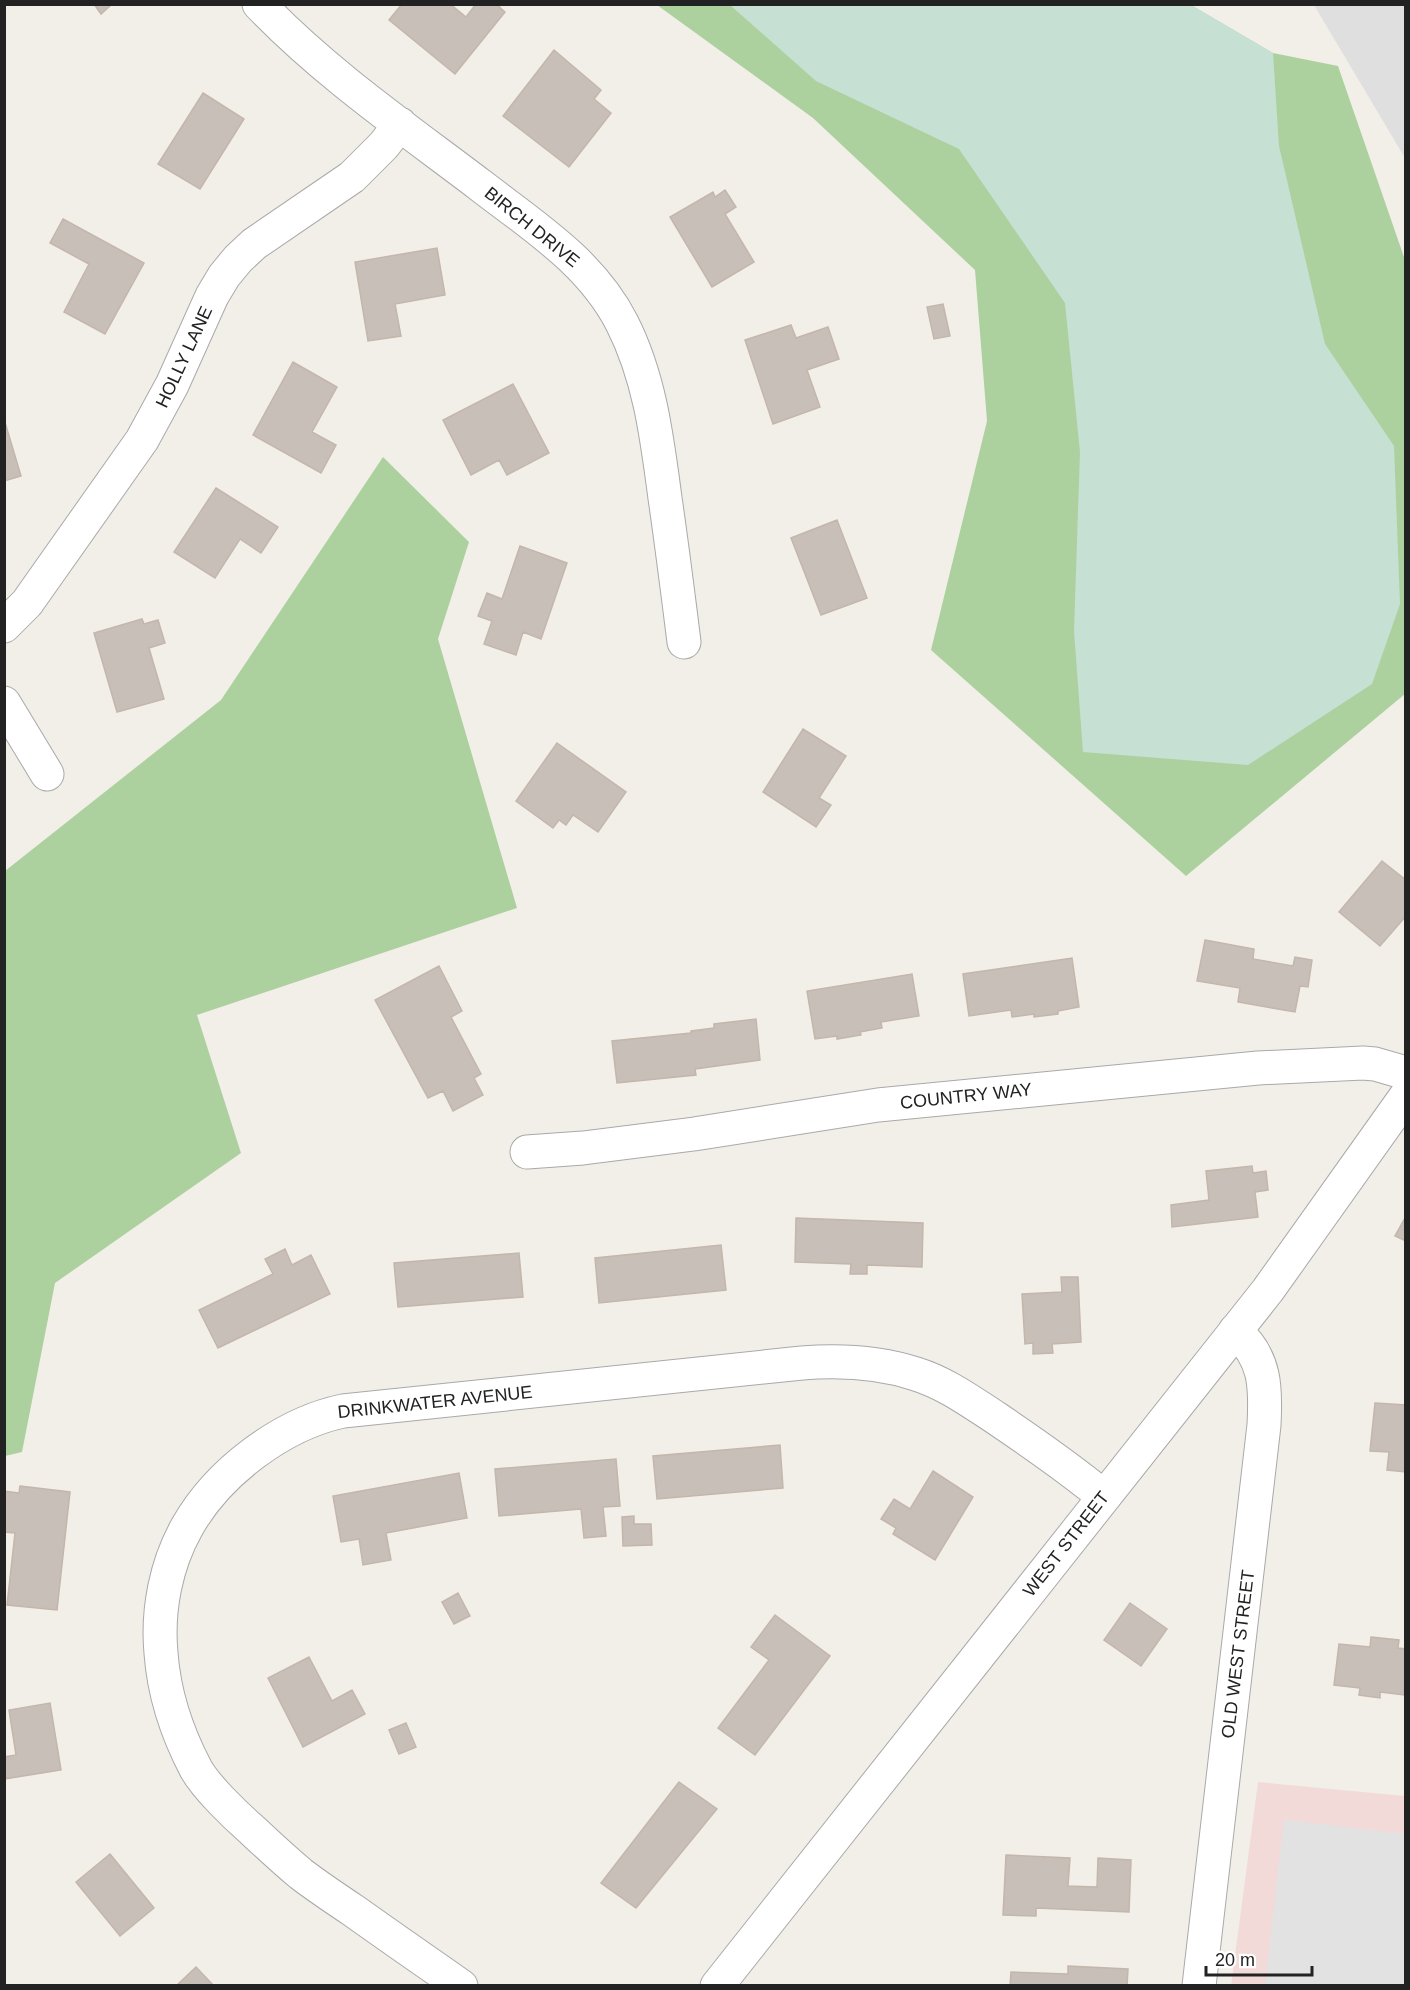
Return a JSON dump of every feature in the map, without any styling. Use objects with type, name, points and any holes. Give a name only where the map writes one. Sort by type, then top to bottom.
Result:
[{"type":"street","name":"BIRCH DRIVE","points":[[259,4],[296,40],[400,124],[574,258],[609,301],[622,324],[652,406],[684,642]]},
{"type":"street","name":"HOLLY LANE","points":[[4,626],[27,603],[142,440],[163,404],[212,296],[224,276],[254,244],[352,177],[384,146],[400,124]]},
{"type":"street","points":[[4,703],[47,774]]},
{"type":"street","name":"COUNTRY WAY","points":[[527,1152],[682,1136],[878,1105],[1258,1068],[1363,1063],[1406,1073]]},
{"type":"street","name":"WEST STREET","points":[[717,1986],[1268,1290],[1406,1096]]},
{"type":"street","name":"OLD WEST STREET","points":[[1199,1986],[1264,1425],[1265,1388],[1258,1360],[1253,1348],[1236,1331]]},
{"type":"street","name":"DRINKWATER AVENUE","points":[[461,1986],[302,1875],[234,1814],[197,1771],[172,1715],[163,1683],[159,1635],[165,1586],[181,1537],[194,1515],[225,1478],[262,1448],[282,1433],[302,1423],[343,1412],[802,1363],[848,1362],[917,1374],[958,1393],[1066,1466],[1103,1496]]},
{"type":"shaded area","points":[[1314,5],[1405,5],[1405,158]]},
{"type":"shaded area","points":[[1258,1782],[1405,1796],[1405,1985],[1231,1986]]},
{"type":"shaded area","points":[[1284,1820],[1405,1834],[1405,1985],[1265,1985]]},
{"type":"green space","points":[[657,5],[1191,5],[1273,53],[1338,66],[1405,260],[1405,694],[1186,876],[931,650],[987,421],[975,270],[813,118]]},
{"type":"green space","points":[[730,5],[1191,5],[1273,53],[1279,146],[1325,344],[1394,446],[1400,604],[1372,684],[1248,765],[1083,752],[1074,631],[1080,452],[1065,303],[959,149],[816,81]]},
{"type":"green space","points":[[383,457],[469,542],[438,639],[517,908],[197,1015],[241,1153],[55,1283],[22,1452],[5,1456],[5,871],[221,700]]},
{"type":"building","points":[[94,4],[112,4],[101,14]]},
{"type":"building","points":[[402,4],[450,4],[466,17],[476,4],[496,4],[505,12],[455,74],[389,20]]},
{"type":"building","points":[[554,50],[601,90],[594,99],[611,113],[569,167],[503,116]]},
{"type":"building","points":[[203,93],[244,119],[200,189],[158,164]]},
{"type":"building","points":[[725,190],[736,207],[725,214],[754,262],[712,287],[670,217],[713,192],[715,197]]},
{"type":"building","points":[[63,219],[144,263],[105,334],[64,312],[89,264],[50,243]]},
{"type":"building","points":[[437,248],[445,295],[395,304],[401,336],[368,341],[355,262]]},
{"type":"building","points":[[943,304],[950,336],[934,339],[927,307]]},
{"type":"building","points":[[791,325],[796,338],[828,327],[839,359],[807,370],[820,407],[773,424],[745,340]]},
{"type":"building","points":[[293,362],[337,387],[312,432],[336,445],[321,473],[253,435]]},
{"type":"building","points":[[513,384],[549,453],[507,475],[499,460],[471,475],[443,420]]},
{"type":"building","points":[[4,419],[21,476],[4,481]]},
{"type":"building","points":[[216,488],[278,527],[261,553],[240,539],[215,578],[174,552]]},
{"type":"building","points":[[837,520],[867,598],[821,615],[791,538]]},
{"type":"building","points":[[520,546],[567,563],[541,639],[523,632],[516,655],[484,644],[492,621],[478,616],[487,593],[502,599]]},
{"type":"building","points":[[142,619],[144,624],[158,620],[165,643],[149,648],[164,699],[117,712],[94,633]]},
{"type":"building","points":[[803,729],[846,756],[819,798],[831,805],[816,827],[763,792]]},
{"type":"building","points":[[557,743],[626,792],[598,832],[573,815],[566,825],[559,820],[553,828],[516,801]]},
{"type":"building","points":[[1382,861],[1406,880],[1406,916],[1380,946],[1339,912]]},
{"type":"building","points":[[1205,940],[1254,949],[1253,959],[1293,966],[1295,957],[1312,960],[1308,987],[1300,986],[1295,1012],[1238,1002],[1240,988],[1197,981]]},
{"type":"building","points":[[1072,958],[1079,1007],[1058,1011],[1058,1014],[1034,1017],[1034,1014],[1012,1017],[1011,1010],[969,1016],[963,974]]},
{"type":"building","points":[[439,966],[462,1011],[451,1017],[481,1074],[474,1078],[483,1095],[453,1111],[443,1091],[428,1098],[375,1000]]},
{"type":"building","points":[[912,974],[919,1016],[881,1022],[882,1028],[860,1032],[861,1035],[837,1039],[837,1036],[815,1039],[807,991]]},
{"type":"building","points":[[756,1019],[760,1060],[695,1069],[696,1075],[617,1083],[612,1041],[691,1033],[691,1031],[714,1028],[714,1024]]},
{"type":"building","points":[[1252,1166],[1253,1173],[1266,1171],[1268,1190],[1255,1192],[1258,1217],[1172,1227],[1171,1205],[1209,1200],[1206,1171]]},
{"type":"building","points":[[1406,1216],[1406,1241],[1395,1236]]},
{"type":"building","points":[[796,1218],[923,1223],[922,1267],[867,1265],[867,1274],[850,1274],[851,1264],[795,1262]]},
{"type":"building","points":[[721,1245],[726,1290],[599,1303],[595,1258]]},
{"type":"building","points":[[285,1249],[292,1265],[311,1255],[330,1294],[218,1348],[199,1310],[273,1274],[265,1259]]},
{"type":"building","points":[[519,1253],[523,1297],[398,1307],[394,1263]]},
{"type":"building","points":[[1061,1277],[1078,1277],[1081,1342],[1052,1344],[1053,1353],[1033,1354],[1033,1343],[1025,1344],[1022,1294],[1062,1292]]},
{"type":"building","points":[[1375,1403],[1406,1405],[1406,1472],[1387,1470],[1389,1452],[1370,1451]]},
{"type":"building","points":[[780,1445],[783,1488],[657,1499],[653,1456]]},
{"type":"building","points":[[616,1459],[620,1506],[603,1507],[606,1536],[584,1538],[581,1509],[499,1516],[495,1469]]},
{"type":"building","points":[[933,1471],[973,1497],[935,1560],[893,1534],[896,1528],[881,1519],[894,1499],[910,1509]]},
{"type":"building","points":[[459,1473],[467,1518],[386,1533],[391,1560],[363,1565],[359,1539],[341,1542],[333,1496]]},
{"type":"building","points":[[20,1486],[70,1492],[57,1610],[7,1605],[15,1533],[4,1532],[4,1491],[19,1493]]},
{"type":"building","points":[[634,1516],[634,1524],[651,1524],[652,1545],[623,1546],[622,1517]]},
{"type":"building","points":[[458,1593],[470,1616],[454,1624],[442,1602]]},
{"type":"building","points":[[1130,1603],[1167,1629],[1141,1666],[1104,1640]]},
{"type":"building","points":[[775,1615],[830,1656],[755,1755],[718,1728],[769,1660],[751,1647]]},
{"type":"building","points":[[1371,1637],[1399,1640],[1398,1648],[1406,1649],[1404,1695],[1380,1692],[1380,1698],[1359,1695],[1360,1688],[1334,1685],[1339,1644],[1370,1647]]},
{"type":"building","points":[[309,1657],[332,1701],[352,1690],[365,1714],[303,1747],[268,1678]]},
{"type":"building","points":[[50,1703],[61,1770],[4,1779],[4,1757],[16,1755],[9,1710]]},
{"type":"building","points":[[406,1723],[416,1747],[399,1754],[389,1730]]},
{"type":"building","points":[[679,1782],[717,1809],[636,1908],[601,1883]]},
{"type":"building","points":[[110,1854],[154,1908],[120,1936],[76,1882]]},
{"type":"building","points":[[1006,1855],[1070,1858],[1068,1886],[1097,1887],[1098,1858],[1131,1860],[1129,1912],[1036,1908],[1036,1916],[1003,1915]]},
{"type":"building","points":[[1068,1966],[1128,1969],[1127,1986],[1010,1986],[1011,1972],[1068,1974]]},
{"type":"building","points":[[196,1967],[214,1986],[176,1986]]}]
